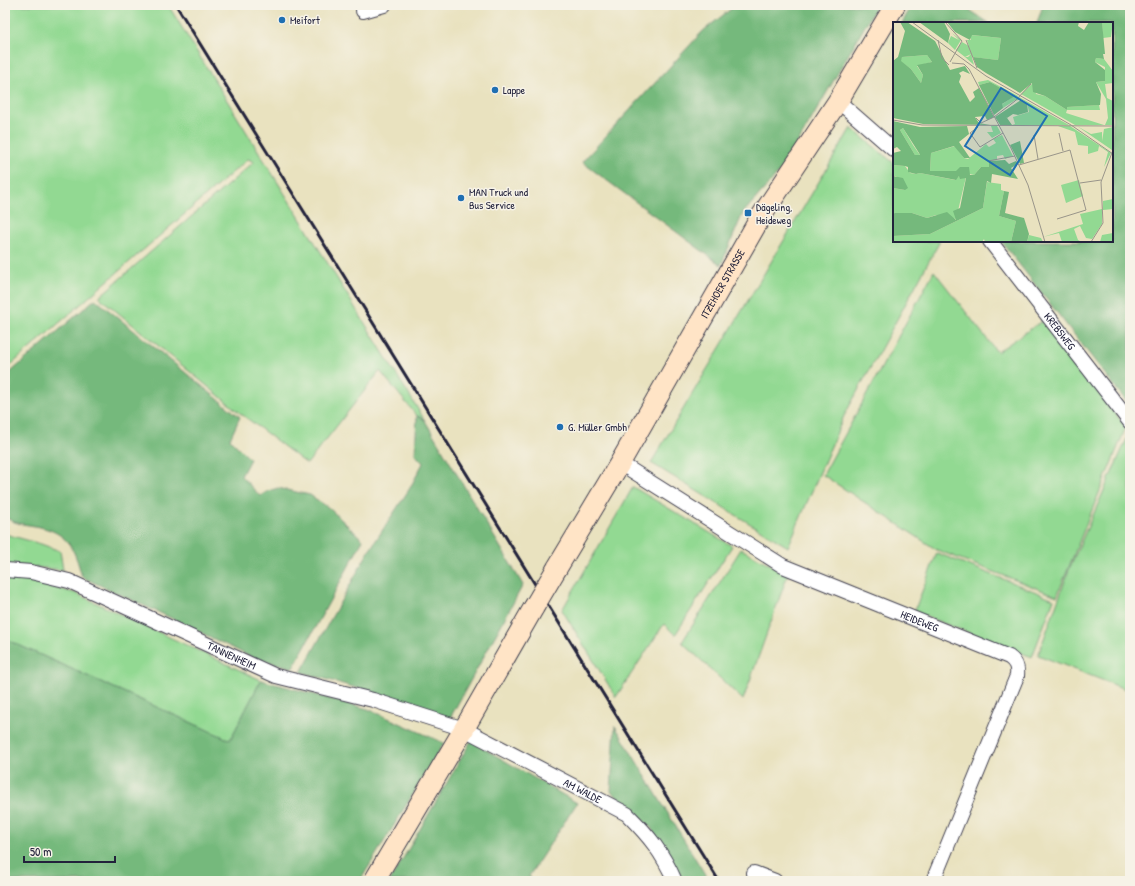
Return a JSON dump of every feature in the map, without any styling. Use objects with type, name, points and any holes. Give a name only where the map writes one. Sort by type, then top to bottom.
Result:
[{"type":"main road","name":"ITZEHOER STRASSE","points":[[374,881],[464,729],[556,568],[620,463],[760,218],[838,101],[895,5]]},
{"type":"street","points":[[363,11],[384,5]]},
{"type":"street","points":[[838,101],[893,149]]},
{"type":"street","name":"KREBSWEG","points":[[991,242],[1130,422]]},
{"type":"street","name":"HEIDEWEG","points":[[620,463],[783,566],[1002,654],[1013,660],[1016,665],[1017,676],[933,881]]},
{"type":"street","name":"TANNENHEIM","points":[[5,570],[32,572],[69,581],[276,676],[373,700],[464,729]]},
{"type":"street","name":"AM WALDE","points":[[464,729],[627,814],[649,836],[666,861],[675,881]]},
{"type":"street","points":[[754,873],[775,881]]},
{"type":"green space","points":[[5,5],[168,5],[424,419],[417,416],[380,371],[307,464],[240,413],[99,297],[254,162],[248,159],[5,370]]},
{"type":"green space","points":[[736,5],[877,5],[784,167],[743,213],[721,265],[582,162],[703,31]]},
{"type":"green space","points":[[912,5],[962,5],[988,22],[903,22]]},
{"type":"green space","points":[[1043,5],[1130,5],[1130,406],[1002,242],[1113,242],[1113,22],[1037,22]]},
{"type":"green space","points":[[851,128],[893,162],[893,242],[939,242],[844,416],[788,547],[651,463]]},
{"type":"green space","points":[[934,271],[997,352],[1042,321],[1126,427],[1057,596],[937,550],[823,475]]},
{"type":"green space","points":[[95,299],[240,417],[230,439],[250,459],[241,476],[260,496],[268,491],[278,488],[310,495],[329,508],[363,540],[293,668],[251,657],[82,577],[72,549],[68,542],[62,537],[55,532],[16,522],[5,517],[5,377]]},
{"type":"green space","points":[[417,416],[424,419],[523,585],[450,718],[402,701],[301,672],[369,551],[410,488],[423,463],[415,454]]},
{"type":"green space","points":[[1130,423],[1130,691],[1038,655],[1070,567],[1129,434]]},
{"type":"green space","points":[[633,487],[732,546],[675,635],[664,624],[616,697],[562,610]]},
{"type":"green space","points":[[5,534],[60,551],[63,570],[5,564]]},
{"type":"green space","points":[[741,549],[788,574],[743,700],[682,642]]},
{"type":"green space","points":[[937,553],[1054,599],[1032,657],[914,612]]},
{"type":"green space","points":[[14,577],[75,593],[261,680],[230,740],[5,639],[5,578]]},
{"type":"green space","points":[[5,639],[230,740],[261,680],[368,709],[444,743],[360,881],[5,881]]},
{"type":"green space","points":[[615,726],[709,881],[682,881],[651,828],[611,791]]},
{"type":"green space","points":[[471,741],[577,803],[529,876],[534,881],[390,881]]},
{"type":"railway","points":[[176,5],[719,881]]},
{"type":"place","name":"Meifort","points":[[282,20]]},
{"type":"place","name":"Lappe","points":[[495,90]]},
{"type":"place","name":"MAN Truck und Bus Service","points":[[461,198]]},
{"type":"place","name":"Dägeling, Heideweg","points":[[748,213]]},
{"type":"place","name":"G. Müller Gmbh","points":[[560,427]]}]
